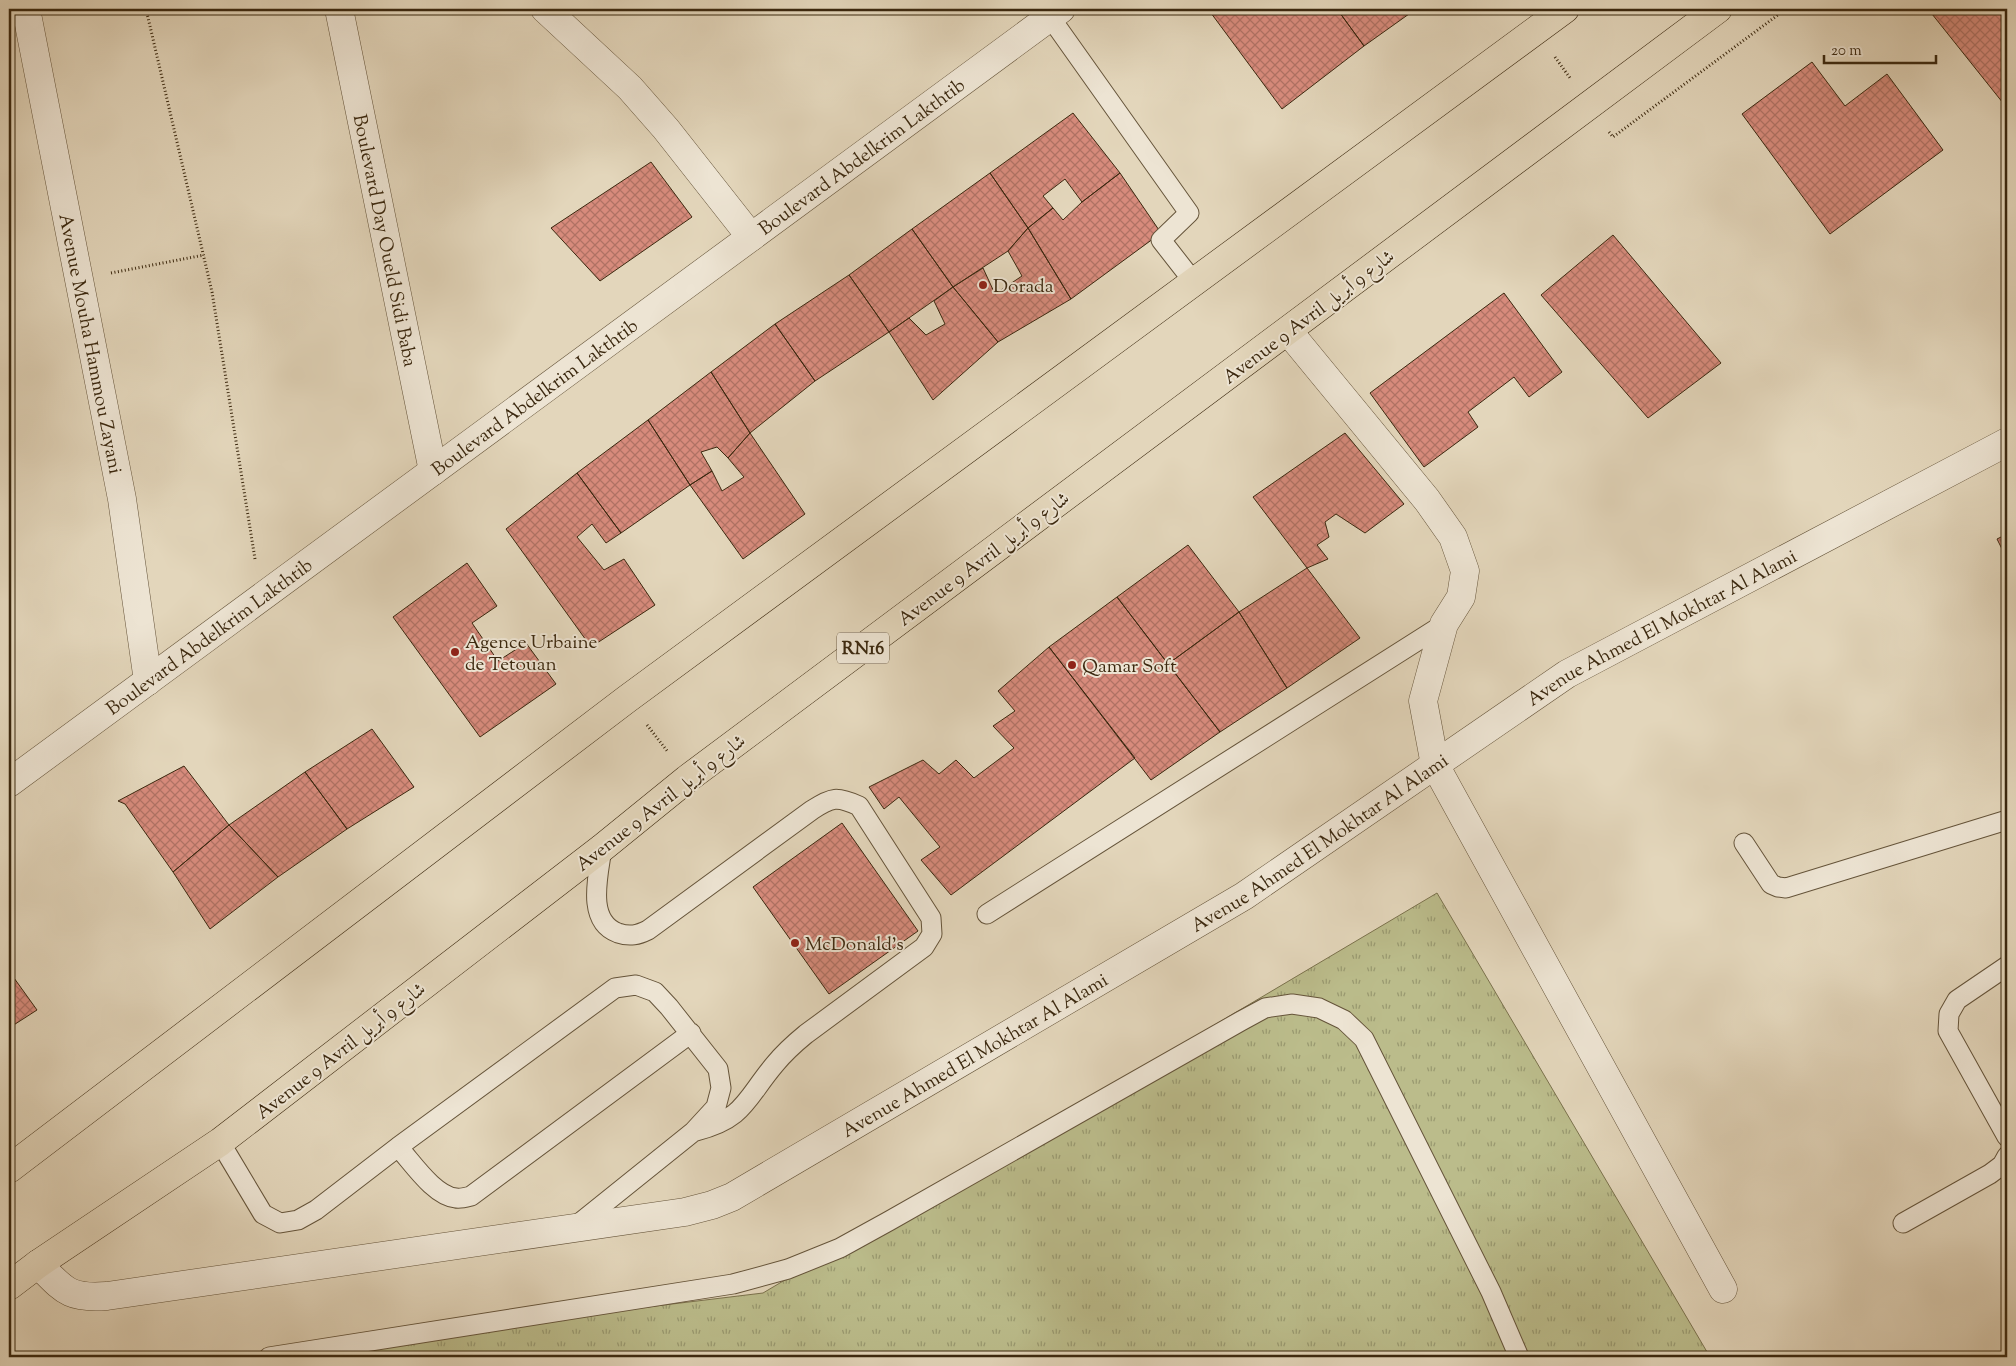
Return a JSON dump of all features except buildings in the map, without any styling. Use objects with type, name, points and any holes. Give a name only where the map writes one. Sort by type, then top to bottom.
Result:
[{"type":"highway","points":[[9,1168],[627,699],[1565,9]]},
{"type":"highway","name":"Avenue 9 Avril شارع 9 أبريل","points":[[9,1286],[38,1264],[220,1142],[602,848],[687,779],[1288,331],[1588,104],[1718,9]]},
{"type":"street","name":"Avenue Mouha Hammou Zayani","points":[[26,9],[122,499],[148,681]]},
{"type":"street","name":"Boulevard Day Oueld Sidi Baba","points":[[339,9],[433,471]]},
{"type":"street","points":[[545,9],[630,88],[666,129],[751,237]]},
{"type":"street","name":"Boulevard Abdelkrim Lakthtib","points":[[9,783],[751,237],[1052,12]]},
{"type":"street","points":[[1288,331],[1427,500],[1453,537],[1465,571],[1461,597],[1444,624],[1423,701],[1435,765],[1723,1289]]},
{"type":"street","name":"Avenue Ahmed El Mokhtar Al Alami","points":[[38,1264],[66,1292],[85,1298],[623,1222],[685,1212],[712,1205],[751,1187],[1244,896],[1567,674],[2007,442]]},
{"type":"lane","points":[[1052,12],[1190,213],[1161,240],[1193,281]]},
{"type":"lane","points":[[988,914],[1444,624]]},
{"type":"lane","points":[[602,848],[596,889],[597,905],[602,919],[612,931],[624,935],[637,935],[648,930],[826,800],[844,799],[859,806],[931,918],[932,934],[924,947],[789,1048],[774,1065],[747,1103],[732,1117],[713,1127],[693,1132]]},
{"type":"lane","points":[[1744,843],[1771,884],[1778,888],[1786,888],[2007,820]]},
{"type":"lane","points":[[2007,966],[1957,1000],[1949,1014],[1948,1031],[2007,1137]]},
{"type":"lane","points":[[220,1142],[263,1214],[280,1223],[298,1220],[316,1210],[398,1147],[615,988],[636,985],[655,992],[691,1033],[718,1069],[721,1088],[716,1107],[693,1132],[574,1229]]},
{"type":"lane","points":[[269,1357],[733,1284],[788,1269],[840,1248],[1265,1008],[1292,1004],[1319,1008],[1344,1020],[1364,1039],[1491,1292],[1519,1357]]},
{"type":"lane","points":[[398,1147],[442,1194],[456,1198],[471,1196],[691,1033]]},
{"type":"lane","points":[[1903,1223],[1990,1174],[2002,1166],[2007,1156]]},
{"type":"path","points":[[146,9],[212,292],[262,598]]},
{"type":"path","points":[[1536,30],[1613,137],[1786,9]]},
{"type":"path","points":[[79,279],[204,255]]},
{"type":"path","points":[[627,699],[687,779]]},
{"type":"green space","points":[[1437,893],[1710,1357],[235,1357],[763,1293]]},
{"type":"place","name":"Dorada","points":[[983,285]]},
{"type":"place","name":"Agence Urbaine de Tetouan","points":[[455,652]]},
{"type":"place","name":"Qamar Soft","points":[[1072,665]]},
{"type":"place","name":"McDonald's","points":[[795,943]]}]
